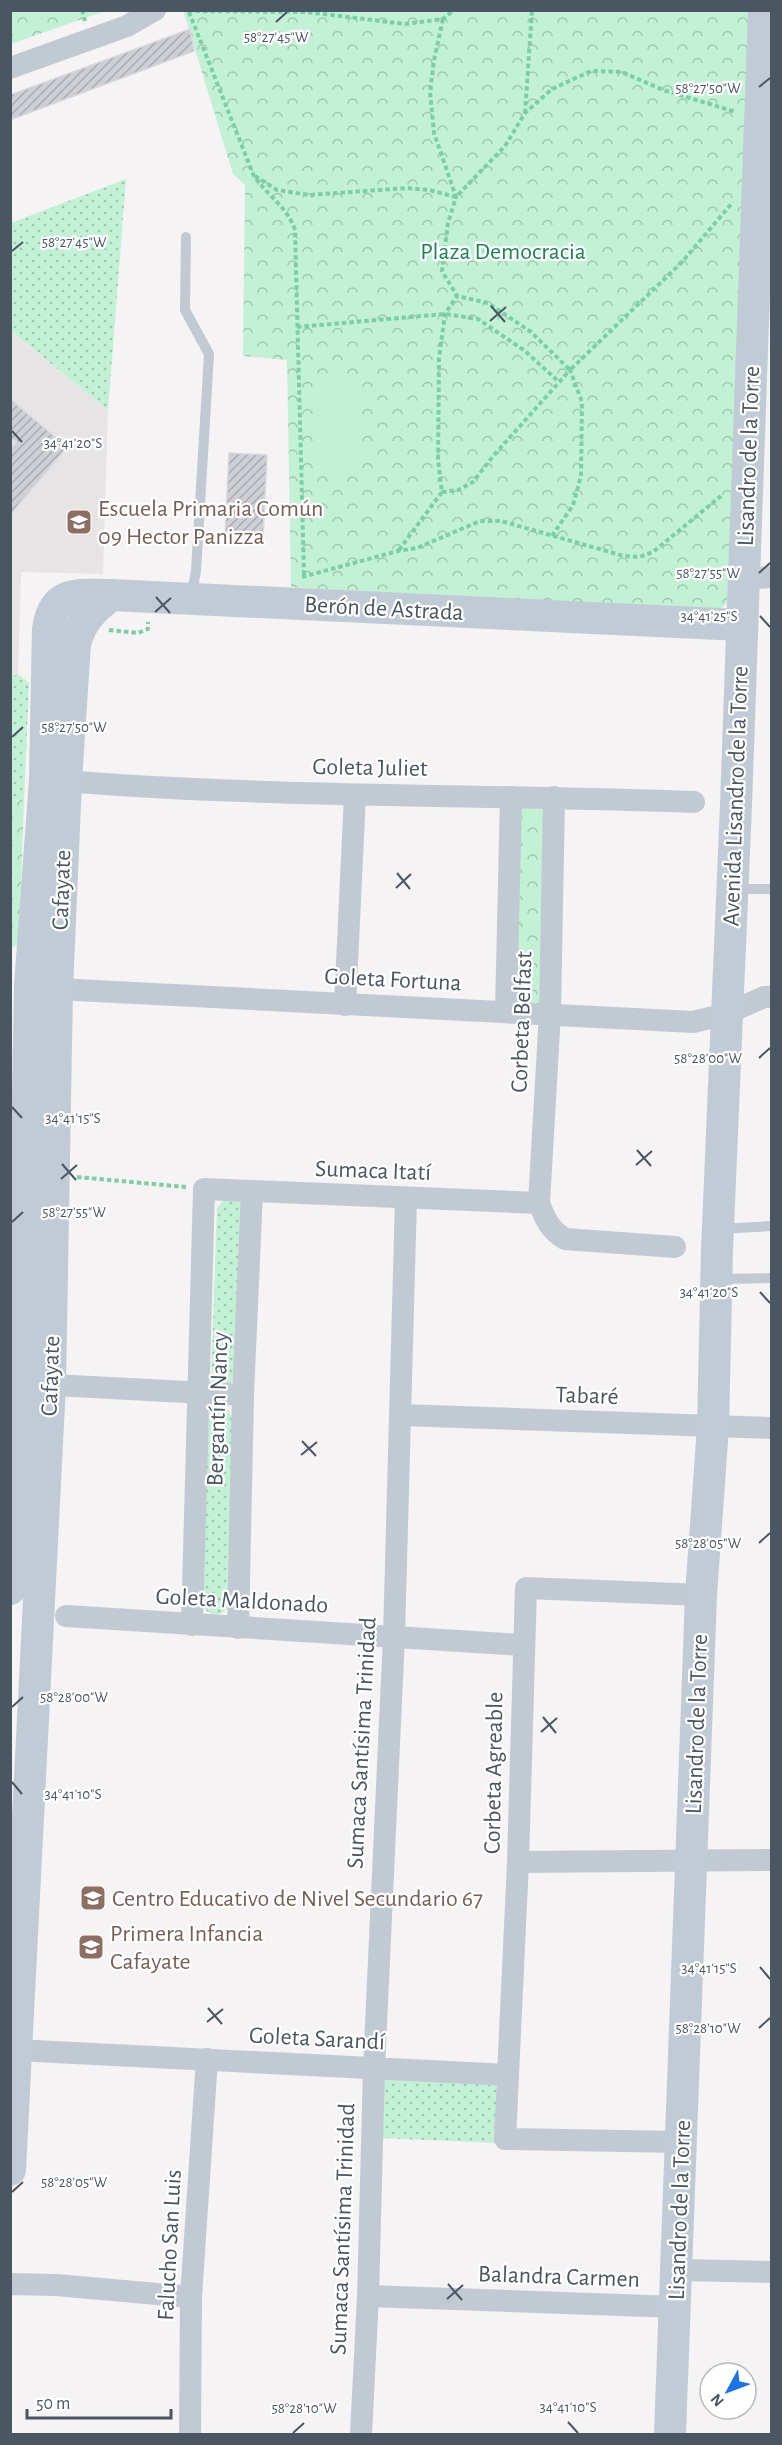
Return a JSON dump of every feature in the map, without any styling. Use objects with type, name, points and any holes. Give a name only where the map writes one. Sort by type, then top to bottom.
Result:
[{"type":"street","points":[[10,68],[127,26],[155,10]]},
{"type":"street","name":"Lisandro de la Torre","points":[[757,578],[747,475],[763,165],[759,119],[764,10]]},
{"type":"street","name":"Avenida Lisandro de la Torre","points":[[726,1014],[741,625],[757,578]]},
{"type":"street","name":"Berón de Astrada","points":[[48,629],[55,606],[63,599],[74,595],[191,599],[297,590],[741,625]]},
{"type":"street","name":"Cafayate","points":[[10,1589],[33,981],[55,780],[77,637],[85,618],[111,595]]},
{"type":"street","name":"Cafayate","points":[[48,629],[55,780]]},
{"type":"street","name":"Goleta Juliet","points":[[55,780],[355,795],[554,797],[694,802]]},
{"type":"street","points":[[345,1005],[355,795]]},
{"type":"street","name":"Corbeta Belfast","points":[[506,1011],[511,797]]},
{"type":"street","name":"Corbeta Belfast","points":[[554,797],[550,1013],[539,1203],[545,1220],[553,1232],[564,1239],[675,1247]]},
{"type":"street","name":"Cafayate","points":[[10,2170],[21,1763],[50,1385],[55,1175],[33,981]]},
{"type":"street","name":"Goleta Fortuna","points":[[33,981],[345,1005],[550,1013],[693,1022],[726,1014],[764,997],[771,997]]},
{"type":"street","name":"Lisandro de la Torre","points":[[670,2434],[678,2270],[690,1862],[701,1595],[713,1426],[726,1014]]},
{"type":"street","name":"Sumaca Itatí","points":[[204,1189],[539,1203]]},
{"type":"street","name":"Bergantín Nancy","points":[[192,1625],[204,1189]]},
{"type":"street","name":"Bergantín Nancy","points":[[238,1628],[243,1395],[252,1192]]},
{"type":"street","name":"Sumaca Santísima Trinidad","points":[[362,2434],[374,2068],[394,1636],[406,1198]]},
{"type":"street","points":[[16,1394],[50,1385],[243,1395]]},
{"type":"street","name":"Tabaré","points":[[401,1415],[771,1428]]},
{"type":"street","name":"Corbeta Agreable","points":[[681,2142],[505,2139],[518,1862],[526,1588],[701,1595]]},
{"type":"street","name":"Goleta Maldonado","points":[[66,1616],[523,1646]]},
{"type":"street","points":[[518,1862],[771,1860]]},
{"type":"street","name":"Goleta Sarandí","points":[[15,2050],[508,2075]]},
{"type":"street","name":"Falucho San Luis","points":[[190,2434],[191,2297],[207,2059]]},
{"type":"street","points":[[678,2270],[771,2272]]},
{"type":"street","points":[[10,2284],[56,2285],[191,2297]]},
{"type":"street","name":"Balandra Carmen","points":[[368,2296],[676,2307]]},
{"type":"lane","points":[[186,237],[185,310],[209,354],[196,571],[191,599]]},
{"type":"lane","points":[[732,889],[771,889]]},
{"type":"lane","points":[[718,1229],[771,1226]]},
{"type":"lane","points":[[716,1279],[771,1278]]},
{"type":"path","points":[[454,10],[443,19],[405,24],[307,12],[188,11],[253,174],[261,187],[285,211],[295,230],[297,590],[398,551],[417,548],[480,521],[501,521],[624,556],[639,557],[653,552],[747,475]]},
{"type":"path","points":[[525,113],[532,10]]},
{"type":"path","points":[[443,19],[430,92],[434,133],[456,197]]},
{"type":"path","points":[[552,536],[573,505],[581,476],[582,402],[570,370],[531,332],[488,303],[457,296],[442,271],[448,223],[456,197],[504,146],[525,113],[552,89],[591,71],[622,72],[663,90],[759,119]]},
{"type":"path","points":[[442,492],[458,490],[473,482],[494,455],[570,370],[682,262],[763,165]]},
{"type":"path","points":[[253,174],[277,190],[309,195],[407,188],[429,190],[456,197]]},
{"type":"path","points":[[398,551],[442,492],[438,460],[439,370],[445,314],[457,296]]},
{"type":"path","points":[[297,327],[445,314],[478,319],[525,351],[559,382]]},
{"type":"path","points":[[55,1175],[204,1189]]},
{"type":"shaded area","points":[[10,331],[108,410],[103,574],[21,572],[18,674],[11,677]]},
{"type":"green space","points":[[11,10],[105,10],[105,11],[11,44]]},
{"type":"green space","name":"Plaza Democracia","points":[[183,10],[756,11],[728,602],[716,613],[291,587],[287,360],[243,356],[245,185],[233,174]]},
{"type":"green space","points":[[126,179],[108,410],[11,331],[11,223]]},
{"type":"green space","points":[[315,380],[360,381],[359,476],[314,476]]},
{"type":"green space","points":[[18,674],[29,683],[24,802],[11,799],[11,677]]},
{"type":"green space","points":[[511,797],[554,797],[550,1013],[506,1011]]},
{"type":"green space","points":[[10,799],[24,802],[19,944],[11,948]]},
{"type":"green space","points":[[227,1196],[242,1200],[233,1379],[228,1387],[215,1386],[211,1381],[217,1208]]},
{"type":"green space","points":[[214,1406],[229,1410],[233,1419],[229,1606],[216,1615],[202,1606],[207,1412]]},
{"type":"green space","points":[[381,2079],[496,2084],[498,2143],[380,2138]]},
{"type":"building","points":[[190,29],[194,51],[10,120],[10,95]]},
{"type":"building","points":[[10,399],[67,447],[10,515],[10,450],[17,442],[10,437]]},
{"type":"building","points":[[229,453],[267,455],[263,537],[225,535]]},
{"type":"place","name":"Escuela Primaria Común 09 Hector Panizza","points":[[79,522]]},
{"type":"place","name":"Centro Educativo de Nivel Secundario 67","points":[[93,1898]]},
{"type":"place","name":"Primera Infancia Cafayate","points":[[91,1947]]}]
